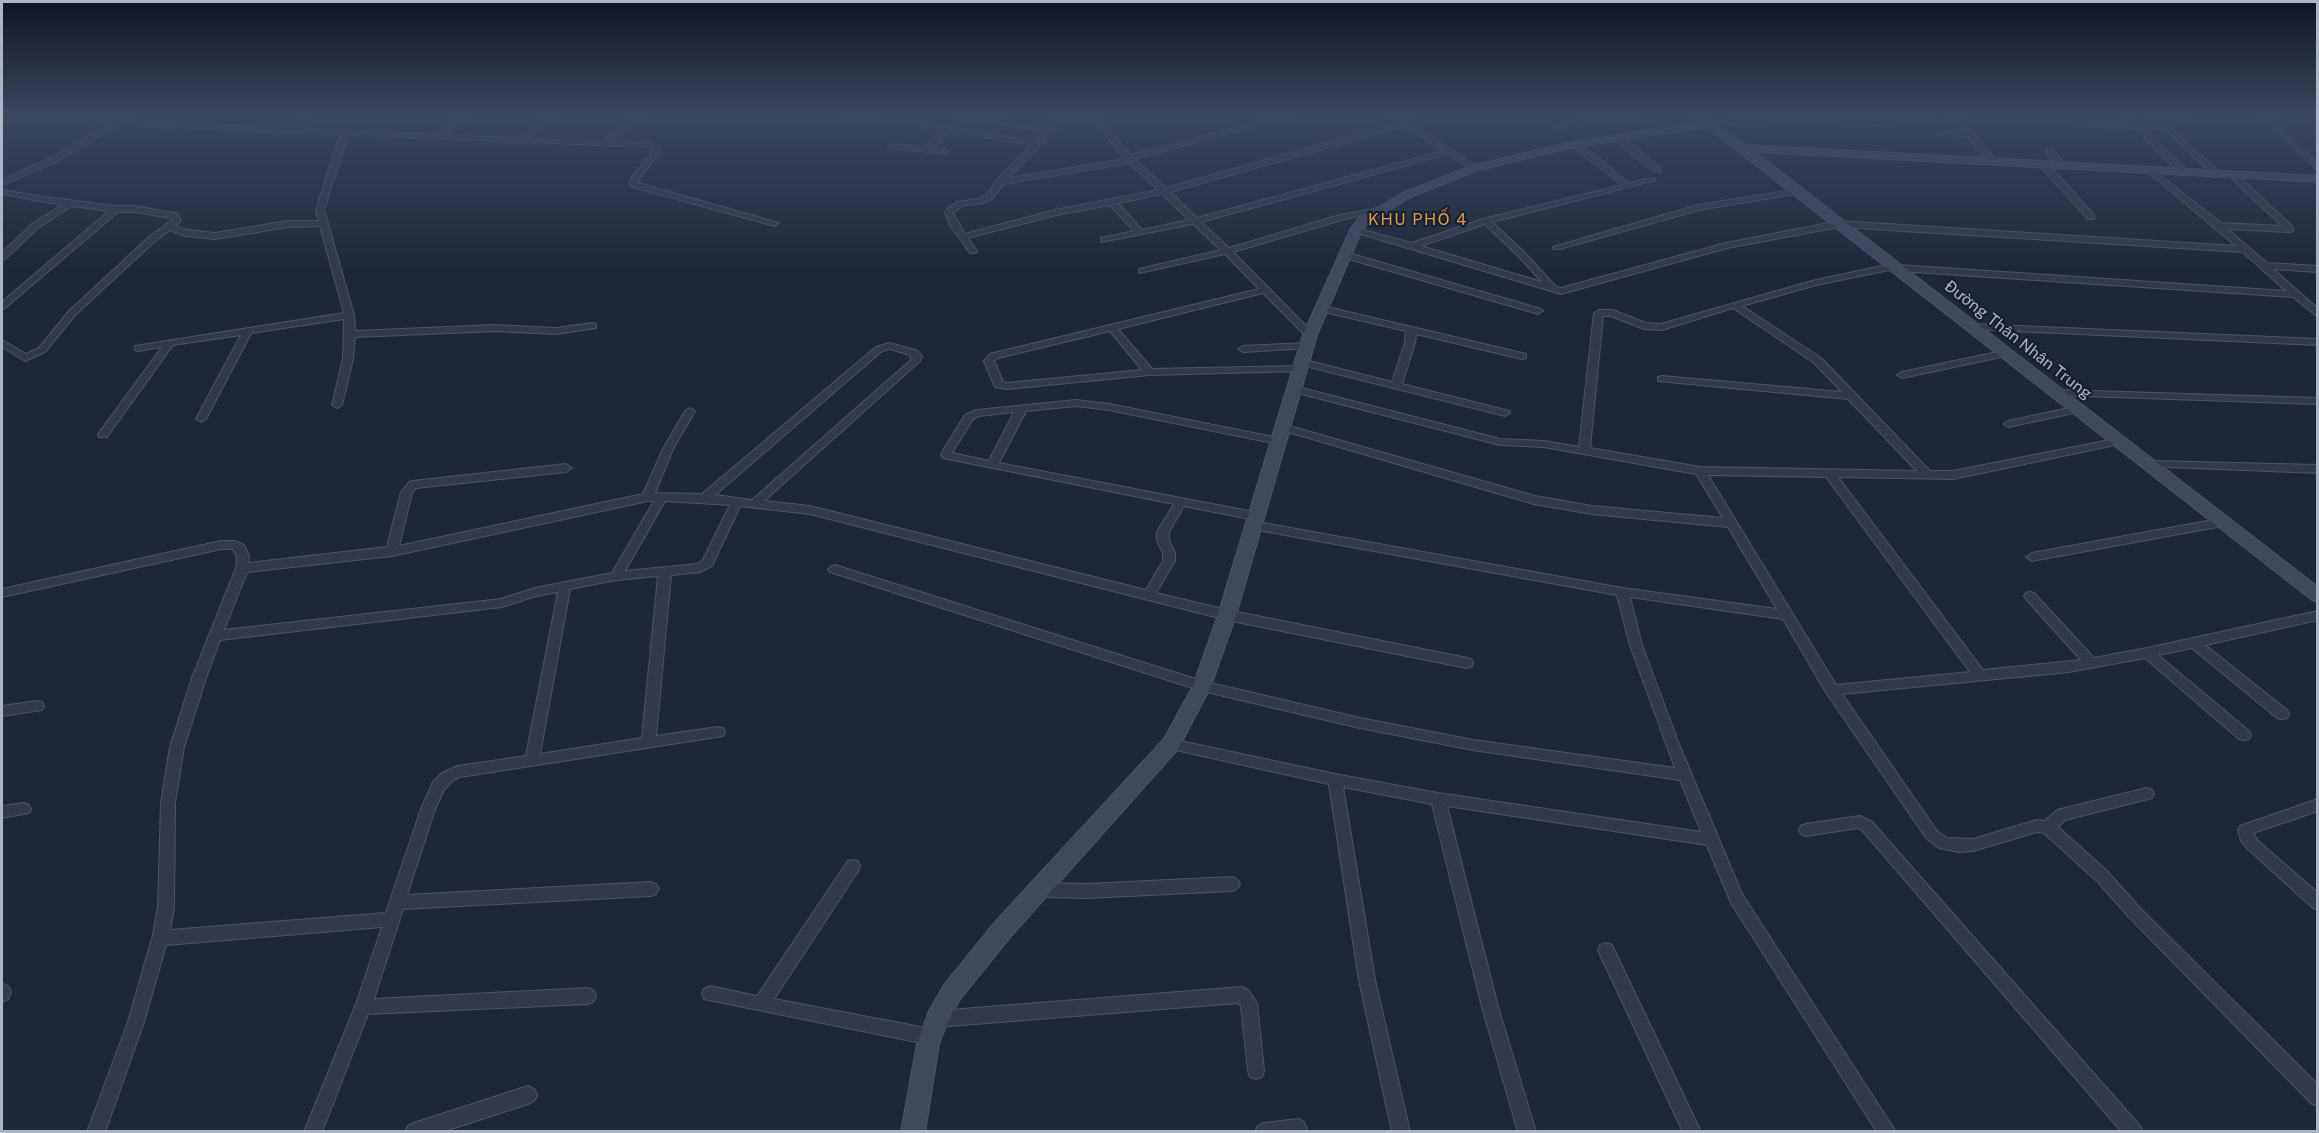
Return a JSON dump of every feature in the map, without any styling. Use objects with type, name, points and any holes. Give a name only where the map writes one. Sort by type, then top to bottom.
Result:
[{"type":"street","points":[[2,183],[37,167]]},
{"type":"street","points":[[334,167],[320,210],[349,315],[348,359],[337,405]]},
{"type":"street","points":[[646,167],[634,183],[635,186],[775,223]]},
{"type":"street","points":[[973,251],[954,225],[949,213],[960,204],[986,200],[1014,167]]},
{"type":"street","points":[[1000,182],[1085,167]]},
{"type":"street","points":[[1138,167],[1227,251],[1265,290],[1308,341]]},
{"type":"street","points":[[963,237],[1055,213],[1162,192],[1251,167]]},
{"type":"street","points":[[1104,240],[1195,221],[1392,167]]},
{"type":"street","points":[[913,1131],[930,1038],[937,1019],[952,992],[974,962],[1171,744],[1202,686],[1227,615],[1308,341],[1355,231],[1363,221],[1407,195],[1480,167]]},
{"type":"street","points":[[1604,167],[1626,184]]},
{"type":"street","points":[[1654,167],[1658,170]]},
{"type":"street","name":"Đường Thân Nhân Trung","points":[[1767,167],[2318,596]]},
{"type":"street","points":[[2045,167],[2091,217]]},
{"type":"street","points":[[2078,167],[2318,179]]},
{"type":"street","points":[[2178,167],[2185,173]]},
{"type":"street","points":[[2209,167],[2218,175]]},
{"type":"street","points":[[2152,171],[2219,226],[2318,314]]},
{"type":"street","points":[[2219,226],[2291,228],[2233,176]]},
{"type":"street","points":[[1412,246],[1486,221],[1626,184],[1652,180]]},
{"type":"street","points":[[1557,248],[1698,208],[1798,191]]},
{"type":"street","points":[[2,192],[69,204],[134,209],[174,216],[177,221],[171,228],[151,240],[72,314],[42,350],[25,358],[2,343]]},
{"type":"street","points":[[1112,202],[1140,233]]},
{"type":"street","points":[[2,256],[35,226],[69,204]]},
{"type":"street","points":[[2,306],[116,209]]},
{"type":"street","points":[[1142,271],[1227,251],[1343,217],[1381,209]]},
{"type":"street","points":[[1486,221],[1524,257],[1551,288]]},
{"type":"street","points":[[171,228],[186,233],[215,236],[288,224],[322,223]]},
{"type":"street","points":[[1355,231],[1551,288],[1569,290],[1726,246],[1839,224],[2244,249]]},
{"type":"street","points":[[1345,255],[1538,311]]},
{"type":"street","points":[[2264,266],[2318,269]]},
{"type":"street","points":[[1584,451],[1599,313],[1612,313],[1644,326],[1662,327],[1734,304],[1815,283],[1897,267],[2295,294]]},
{"type":"street","points":[[1265,290],[994,356],[989,361],[999,385],[1007,386],[1149,372],[1300,366],[1396,386],[1505,413]]},
{"type":"street","points":[[1734,304],[1817,360],[1927,475]]},
{"type":"street","points":[[1323,309],[1522,356]]},
{"type":"street","points":[[138,348],[349,315]]},
{"type":"street","points":[[350,334],[495,328],[556,331],[593,326]]},
{"type":"street","points":[[1112,327],[1149,372]]},
{"type":"street","points":[[1973,327],[2318,342]]},
{"type":"street","points":[[1396,386],[1410,343],[1411,330]]},
{"type":"street","points":[[201,419],[247,332]]},
{"type":"street","points":[[1243,349],[1308,341]]},
{"type":"street","points":[[104,435],[170,343]]},
{"type":"street","points":[[705,498],[879,349],[890,346],[917,356],[915,361],[888,386],[755,503]]},
{"type":"street","points":[[1902,375],[2007,353]]},
{"type":"street","points":[[1662,379],[1851,396]]},
{"type":"street","points":[[1294,389],[1500,442],[1544,444],[1700,471],[1953,475],[2120,441]]},
{"type":"street","points":[[2058,393],[2318,401]]},
{"type":"street","points":[[1730,523],[1592,510],[1534,500],[1280,434],[1087,404],[977,413],[969,417],[947,449],[947,456],[1181,502],[1254,521],[1622,592],[1788,615]]},
{"type":"street","points":[[992,465],[1022,408]]},
{"type":"street","points":[[2008,424],[2079,410]]},
{"type":"street","points":[[648,497],[668,449],[690,411]]},
{"type":"street","points":[[2150,464],[2318,469]]},
{"type":"street","points":[[392,552],[407,492],[412,485],[566,468]]},
{"type":"street","points":[[1700,471],[1832,690],[1932,835],[1939,842],[1959,846],[1973,845],[2037,826],[2048,827],[2094,869],[2318,1098]]},
{"type":"street","points":[[1829,473],[1980,676]]},
{"type":"street","points":[[616,576],[662,496]]},
{"type":"street","points":[[242,568],[392,552],[648,497],[705,498],[810,510],[1227,615],[1467,663]]},
{"type":"street","points":[[215,636],[502,603],[528,594],[616,576],[705,566],[736,501]]},
{"type":"street","points":[[1149,595],[1169,561],[1163,532],[1181,502]]},
{"type":"street","points":[[2032,557],[2224,522]]},
{"type":"street","points":[[2,593],[221,546],[235,545],[240,548],[243,556],[242,568],[215,636],[177,747],[168,803],[166,907],[160,938],[136,1022],[96,1131]]},
{"type":"street","points":[[834,569],[1202,686],[1360,723],[1473,745],[1685,776]]},
{"type":"street","points":[[648,743],[665,570]]},
{"type":"street","points":[[532,761],[565,586]]},
{"type":"street","points":[[1622,592],[1636,645],[1685,776],[1727,877],[1747,917],[1887,1131]]},
{"type":"street","points":[[2030,596],[2091,663]]},
{"type":"street","points":[[1832,690],[2035,671],[2091,663],[2147,653],[2318,615]]},
{"type":"street","points":[[2193,642],[2282,714]]},
{"type":"street","points":[[2147,653],[2244,735]]},
{"type":"street","points":[[2,711],[37,706]]},
{"type":"street","points":[[313,1131],[363,1007],[428,809],[438,786],[447,777],[458,772],[718,732]]},
{"type":"street","points":[[1171,744],[1335,780],[1438,799],[1713,840]]},
{"type":"street","points":[[1335,780],[1367,981],[1401,1131]]},
{"type":"street","points":[[2048,827],[2061,815],[2147,794]]},
{"type":"street","points":[[1438,799],[1490,1007],[1527,1131]]},
{"type":"street","points":[[2318,805],[2245,830],[2246,837],[2253,845],[2318,903]]},
{"type":"street","points":[[2,812],[24,809]]},
{"type":"street","points":[[1806,830],[1860,822],[1867,826],[2134,1131]]},
{"type":"street","points":[[761,1004],[853,866]]},
{"type":"street","points":[[1039,890],[1087,891],[1232,884]]},
{"type":"street","points":[[399,902],[651,889]]},
{"type":"street","points":[[160,938],[393,919]]},
{"type":"street","points":[[1606,950],[1692,1131]]},
{"type":"street","points":[[710,994],[930,1038]]},
{"type":"street","points":[[937,1019],[1242,995],[1249,1003],[1256,1071]]},
{"type":"street","points":[[363,1007],[588,996]]},
{"type":"street","points":[[414,1131],[528,1095]]},
{"type":"street","points":[[1264,1131],[1298,1128]]},
{"type":"district","name":"KHU PHỐ 4","points":[[1418,220]]}]
